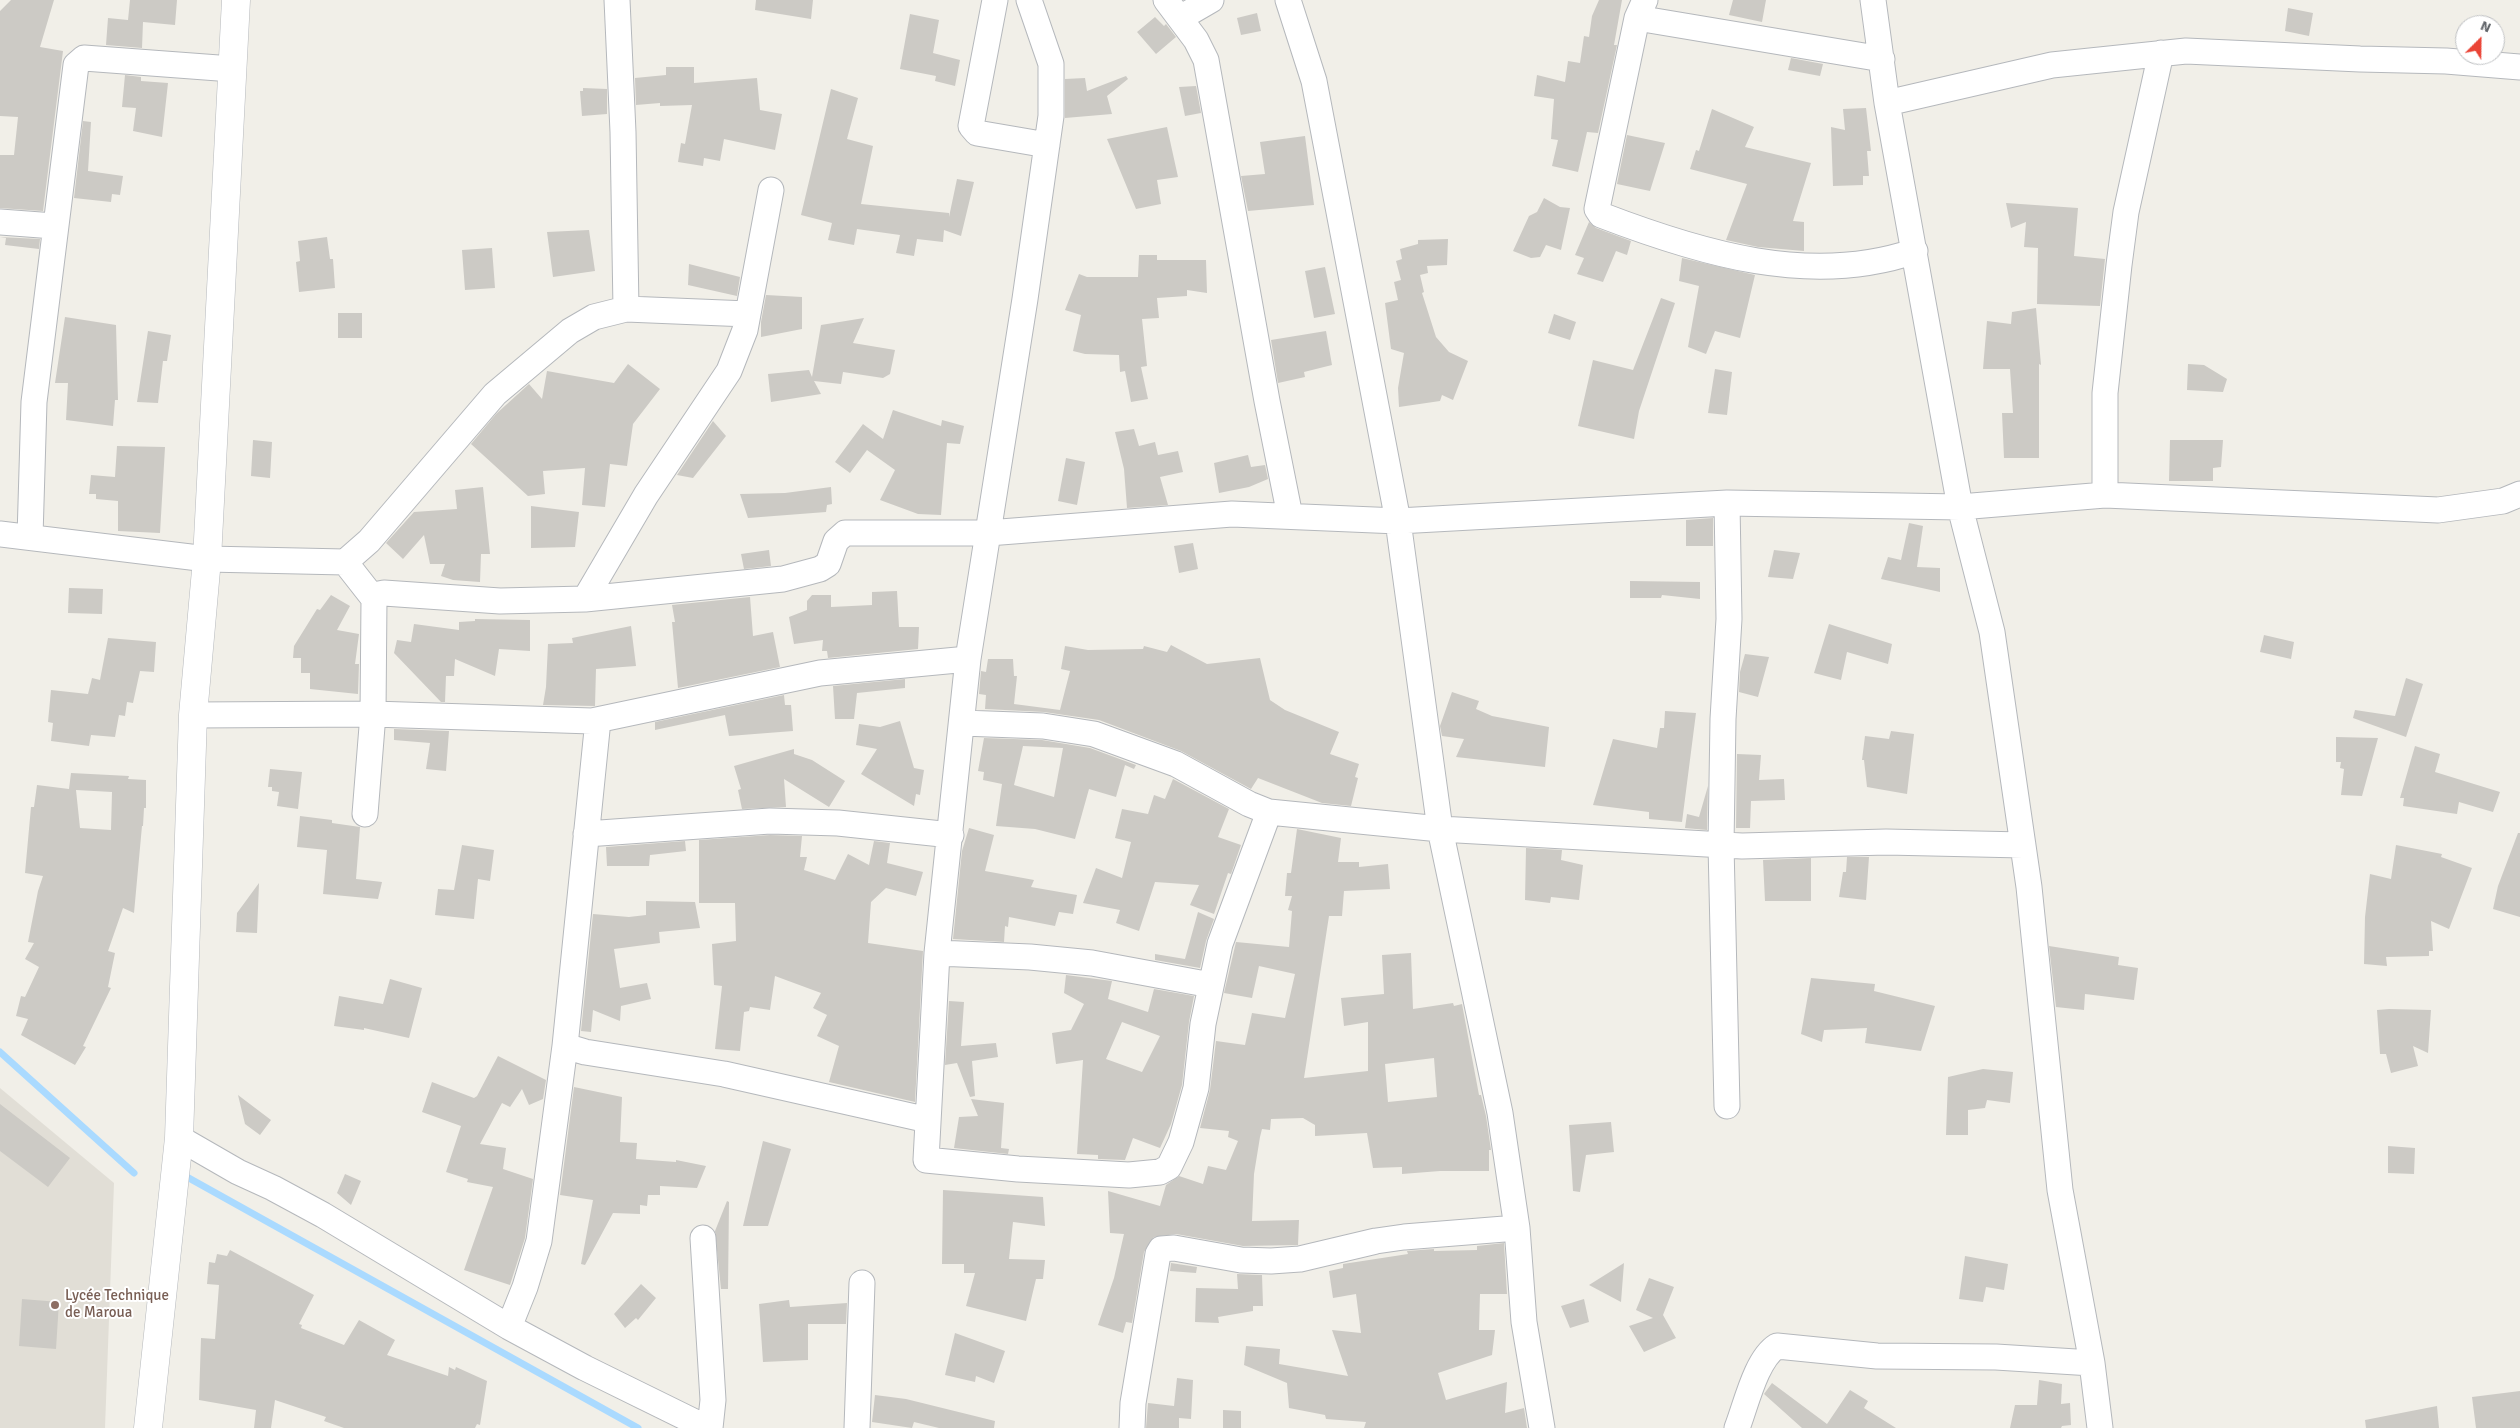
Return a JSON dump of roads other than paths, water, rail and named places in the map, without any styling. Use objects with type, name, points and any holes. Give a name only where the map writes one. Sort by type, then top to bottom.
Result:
[{"type":"street","points":[[148,1428],[179,1138],[193,715],[207,559],[236,0]]},
{"type":"street","points":[[617,0],[623,132],[626,309]]},
{"type":"street","points":[[995,0],[971,126],[977,133],[1047,145]]},
{"type":"street","points":[[1030,0],[1051,64],[1052,116],[1026,300],[968,659],[937,953],[926,1160],[1018,1169],[1119,1175],[1164,1171],[1169,1167],[1181,1142],[1196,1088],[1203,1024],[1220,944],[1268,812]]},
{"type":"street","points":[[1210,0],[1173,9],[1206,60],[1212,83],[1265,392],[1290,516]]},
{"type":"street","points":[[1288,0],[1314,81],[1398,521],[1440,829],[1500,1113],[1517,1228],[1524,1322],[1542,1428]]},
{"type":"street","points":[[1873,0],[1887,103],[1960,507],[1992,632],[2023,845],[2060,1190],[2092,1363],[2100,1428]]},
{"type":"street","points":[[1882,59],[1641,9],[1597,209],[1601,215],[1698,247],[1747,259],[1789,266],[1855,265],[1889,260],[1915,251]]},
{"type":"street","points":[[1887,103],[2052,65],[2186,50],[2360,59],[2446,60],[2520,67]]},
{"type":"street","points":[[2106,495],[2106,393],[2119,265],[2126,212],[2161,53]]},
{"type":"street","points":[[30,537],[34,402],[54,226],[76,65],[79,60],[84,58],[232,69]]},
{"type":"street","points":[[584,599],[646,495],[729,371],[742,343],[771,190]]},
{"type":"street","points":[[0,222],[54,226]]},
{"type":"street","points":[[0,534],[207,559],[345,562],[370,541],[495,394],[570,331],[594,317],[626,309],[748,314]]},
{"type":"street","points":[[365,814],[373,714],[374,599],[378,594],[384,593],[500,601],[584,599],[783,579],[820,569],[828,564],[836,541],[845,533],[988,533],[1232,514],[1398,521],[1727,503],[1960,507],[2106,495],[2438,510],[2503,501],[2520,494]]},
{"type":"street","points":[[1727,503],[1729,619],[1723,719],[1721,845],[1727,1106]]},
{"type":"street","points":[[345,562],[374,599]]},
{"type":"street","points":[[193,715],[373,714],[598,720],[820,673],[968,659]]},
{"type":"street","points":[[509,1327],[525,1287],[539,1240],[565,1046],[598,720]]},
{"type":"street","points":[[962,723],[1043,726],[1094,734],[1176,764],[1249,804],[1268,812],[1440,829],[1721,845],[1886,842],[2023,845]]},
{"type":"street","points":[[586,834],[770,820],[838,823],[951,834]]},
{"type":"street","points":[[937,953],[1030,957],[1092,963],[1211,985]]},
{"type":"street","points":[[565,1046],[586,1052],[724,1074],[928,1120]]},
{"type":"street","points":[[179,1138],[238,1172],[273,1188],[323,1215],[509,1327],[594,1372],[708,1428],[713,1400],[703,1238]]},
{"type":"street","points":[[1132,1428],[1136,1385],[1158,1254],[1161,1249],[1174,1248],[1226,1258],[1270,1261],[1300,1259],[1404,1237],[1517,1228]]},
{"type":"street","points":[[857,1428],[862,1283]]},
{"type":"street","points":[[1737,1428],[1761,1364],[1769,1351],[1777,1346],[1877,1356],[1996,1357],[2092,1363]]},
{"type":"waterway","points":[[0,1052],[134,1173]]},
{"type":"waterway","points":[[187,1177],[638,1428]]},
{"type":"place","name":"Lycée Technique de Maroua","points":[[55,1305]]}]
